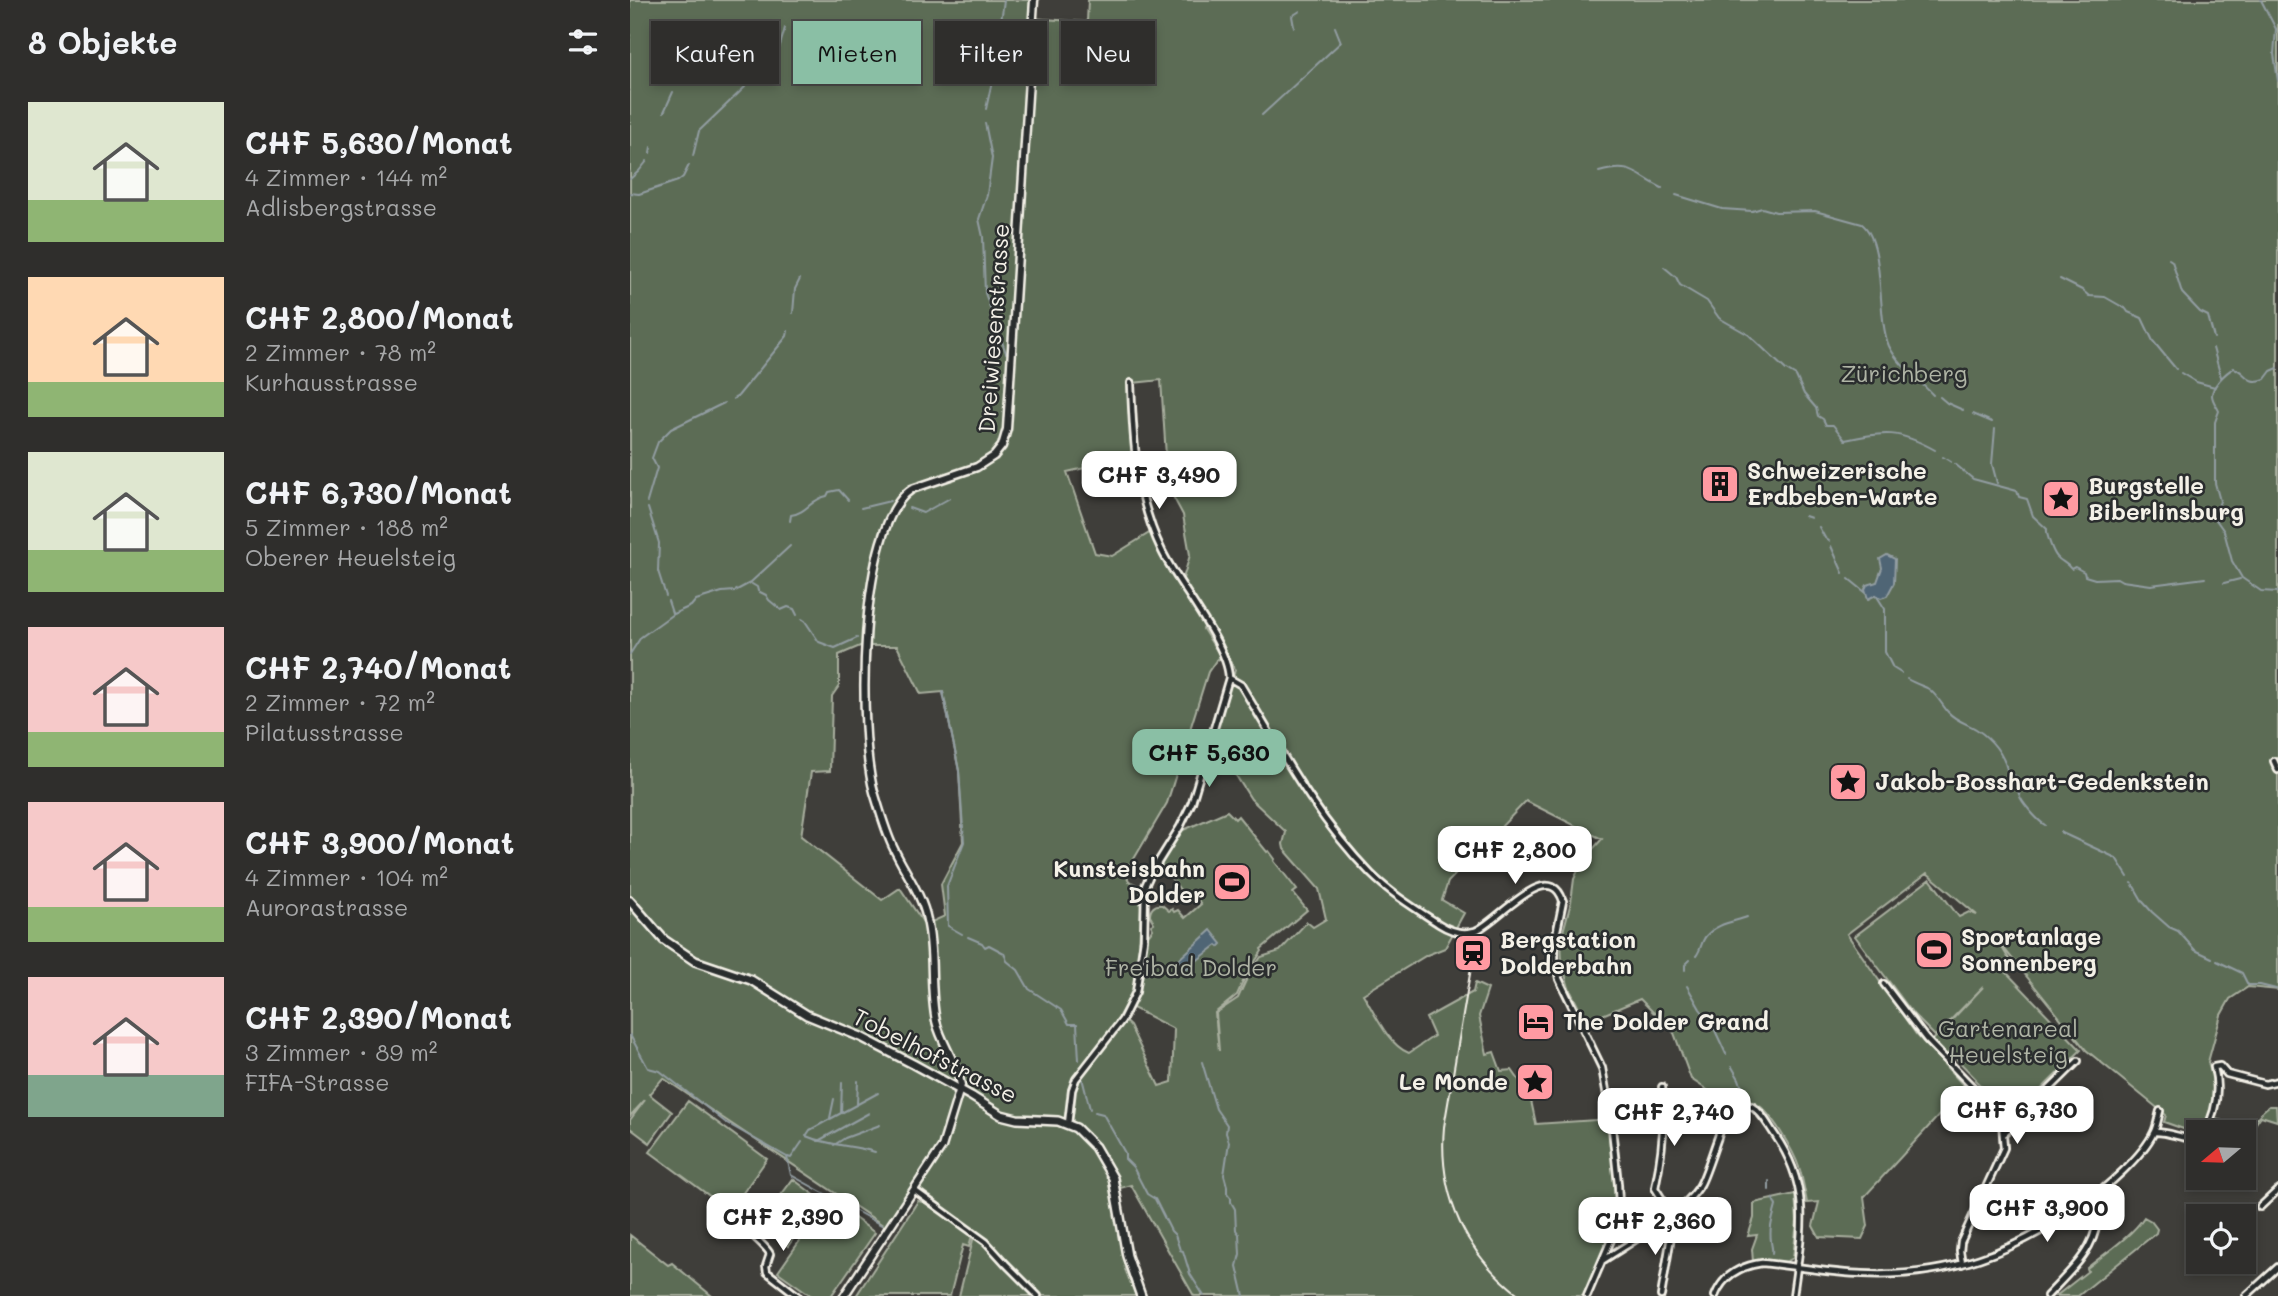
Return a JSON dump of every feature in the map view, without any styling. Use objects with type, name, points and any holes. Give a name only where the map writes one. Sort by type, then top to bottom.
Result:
[{"type":"main road","name":"Tobelhofstrasse","points":[[630,901],[649,925],[695,961],[751,980],[807,1015],[861,1037],[1006,1117],[1045,1119],[1068,1124]]},
{"type":"main road","points":[[1068,1124],[1087,1138],[1113,1178],[1127,1256],[1141,1296]]},
{"type":"street","name":"Dreiwiesenstrasse","points":[[961,1090],[960,1079],[943,1043],[935,1016],[927,919],[882,819],[868,763],[865,643],[877,554],[891,517],[903,496],[912,489],[987,462],[995,456],[1005,438],[1034,0]]},
{"type":"street","points":[[1068,1124],[1076,1079],[1122,1020],[1136,992],[1144,939],[1145,886],[1186,815],[1229,678],[1221,647],[1171,570],[1147,517],[1139,488],[1131,383]]},
{"type":"street","points":[[1229,678],[1241,685],[1294,773],[1354,855],[1386,887],[1440,925],[1456,932],[1471,932],[1483,927],[1538,886],[1556,888],[1561,894],[1563,901],[1555,949],[1559,979],[1602,1068],[1619,1205],[1611,1240],[1587,1296]]},
{"type":"street","points":[[2276,762],[2278,769]]},
{"type":"street","points":[[1884,984],[1921,1034],[2000,1116],[2004,1148],[1961,1242],[1962,1264]]},
{"type":"street","points":[[2004,1133],[2078,1061]]},
{"type":"street","points":[[2211,1120],[2217,1084],[2214,1067],[2220,1066],[2227,1074],[2265,1084],[2278,1081]]},
{"type":"street","points":[[1661,1296],[1674,1224],[1672,1214],[1655,1188],[1664,1107],[1662,1087]]},
{"type":"street","points":[[844,1296],[942,1147],[961,1090]]},
{"type":"street","points":[[1602,1262],[1672,1214],[1698,1188],[1709,1167],[1729,1111],[1736,1107],[1751,1106],[1773,1131],[1796,1173],[1802,1217],[1793,1296]]},
{"type":"street","points":[[1715,1296],[1728,1276],[1746,1266],[1762,1263],[1863,1274],[1909,1273],[1962,1264],[2005,1250],[2039,1234],[2096,1195],[2126,1166],[2154,1132],[2160,1111]]},
{"type":"street","points":[[2154,1132],[2164,1131],[2186,1137]]},
{"type":"street","points":[[914,1190],[986,1242],[1038,1296]]},
{"type":"street","points":[[2260,1208],[2278,1190]]},
{"type":"street","points":[[2047,1296],[2085,1254],[2093,1240],[2098,1223],[2099,1207],[2096,1195]]},
{"type":"street","points":[[748,1232],[767,1248],[770,1254],[767,1272],[798,1296]]},
{"type":"street","points":[[2246,1296],[2278,1267]]},
{"type":"green space","name":"Zürichberg","points":[[630,0],[1031,0],[1030,18],[1073,21],[1061,21],[1061,84],[1155,84],[1155,21],[1087,21],[1088,0],[2278,0],[2278,990],[2248,987],[2230,999],[2221,1015],[2208,1062],[2211,1073],[2216,1077],[2207,1120],[2186,1120],[2186,1130],[2164,1122],[2166,1115],[2086,1050],[1998,941],[2012,964],[2006,972],[2081,1050],[2010,1120],[2000,1105],[1950,1052],[1946,1055],[1932,1041],[1983,987],[1935,1036],[1914,1015],[1855,936],[1930,879],[1959,917],[1969,912],[1977,915],[1927,873],[1847,934],[1916,1034],[1965,1087],[1864,1197],[1868,1226],[1862,1239],[1819,1237],[1813,1226],[1819,1202],[1807,1203],[1797,1163],[1780,1132],[1759,1105],[1741,1101],[1730,1105],[1691,1079],[1674,1033],[1640,999],[1586,1022],[1569,988],[1562,964],[1561,939],[1574,879],[1583,860],[1602,839],[1526,801],[1448,882],[1442,900],[1464,913],[1445,948],[1427,955],[1363,994],[1388,1036],[1409,1053],[1434,1036],[1426,1018],[1473,992],[1475,983],[1488,989],[1479,1016],[1487,1054],[1494,1052],[1501,1071],[1512,1070],[1530,1096],[1536,1124],[1611,1119],[1618,1206],[1607,1248],[1586,1296],[1194,1296],[1131,1185],[1113,1190],[1125,1269],[1136,1296],[1041,1296],[988,1241],[915,1185],[886,1227],[663,1078],[649,1094],[672,1112],[650,1143],[630,1128],[630,1120],[645,1100],[630,1116]],"holes":[[[1161,380],[1168,487],[1183,515],[1190,555],[1179,585],[1151,532],[1112,556],[1095,553],[1067,472],[1134,457],[1140,471],[1133,383]],[[1208,623],[1235,670],[1214,741],[1251,799],[1286,832],[1284,849],[1319,889],[1326,919],[1313,927],[1307,922],[1280,951],[1261,957],[1238,998],[1216,1013],[1219,1051],[1215,1013],[1237,995],[1261,949],[1307,910],[1293,893],[1297,890],[1275,859],[1238,816],[1235,819],[1227,811],[1181,831],[1162,866],[1184,895],[1194,895],[1201,904],[1185,918],[1178,910],[1169,911],[1162,905],[1152,909],[1150,916],[1154,923],[1151,925],[1153,929],[1145,939],[1141,978],[1131,1007],[1174,1029],[1172,1082],[1159,1086],[1130,1026],[1119,1016],[1132,993],[1138,969],[1142,888],[1129,881],[1121,864],[1131,864],[1167,803],[1208,672],[1217,659],[1220,660],[1203,629]],[[860,646],[897,646],[921,694],[943,692],[959,771],[963,842],[941,884],[945,916],[925,925],[900,888],[882,900],[801,836],[811,772],[830,771],[832,696],[839,686],[839,655]]]},
{"type":"green space","points":[[688,1101],[767,1159],[730,1211],[650,1152]]},
{"type":"green space","points":[[2269,1106],[2276,1106],[2277,1121],[2261,1116],[2256,1123],[2254,1120]]},
{"type":"green space","points":[[793,1179],[821,1200],[788,1246],[759,1225]]},
{"type":"green space","points":[[1795,1194],[1797,1221],[1793,1258],[1784,1263],[1753,1262],[1752,1249],[1757,1235],[1748,1236],[1754,1218],[1754,1203]]},
{"type":"green space","points":[[829,1199],[875,1233],[831,1296],[812,1296],[778,1272]]},
{"type":"green space","points":[[918,1201],[927,1203],[972,1235],[969,1247],[963,1245],[950,1296],[856,1296]]},
{"type":"green space","points":[[2144,1217],[2157,1229],[2156,1233],[2078,1296],[2056,1296],[2126,1237]]},
{"type":"green space","points":[[630,1235],[668,1265],[672,1263],[712,1296],[630,1296]]},
{"type":"green space","points":[[974,1236],[985,1244],[1002,1265],[1035,1296],[959,1296]]},
{"type":"water","points":[[1887,555],[1895,559],[1894,583],[1887,596],[1881,598],[1876,595],[1868,599],[1865,589],[1867,585],[1877,582],[1882,568],[1880,559]]},
{"type":"water","points":[[1211,930],[1222,944],[1186,969],[1178,960]]},
{"type":"waterway","points":[[986,109],[1004,0]]},
{"type":"waterway","points":[[2261,0],[2276,29],[2274,54],[2278,81]]},
{"type":"waterway","points":[[1294,27],[1292,16],[1300,11]]},
{"type":"waterway","points":[[1262,115],[1341,42],[1335,27]]},
{"type":"waterway","points":[[779,49],[785,28]]},
{"type":"waterway","points":[[693,156],[699,131],[745,87]]},
{"type":"waterway","points":[[664,112],[673,92]]},
{"type":"waterway","points":[[985,123],[992,158],[987,195],[979,219],[983,237],[985,293],[1006,353]]},
{"type":"waterway","points":[[650,153],[651,147]]},
{"type":"waterway","points":[[630,179],[647,161]]},
{"type":"waterway","points":[[630,193],[639,194],[678,181],[689,165]]},
{"type":"waterway","points":[[1599,172],[1626,169],[1662,188]]},
{"type":"waterway","points":[[1676,195],[1722,209],[1815,211],[1862,224],[1870,233],[1875,247],[1885,333],[1889,346],[1903,366],[1933,395]]},
{"type":"waterway","points":[[2169,259],[2182,293],[2200,312],[2208,316],[2214,338]]},
{"type":"waterway","points":[[1664,267],[1676,277],[1680,285],[1707,301],[1719,318],[1749,335],[1796,376],[1804,394],[1816,408],[1818,416],[1826,425],[1833,425],[1845,440],[1891,434],[1911,439],[1935,450]]},
{"type":"waterway","points":[[793,313],[795,289],[800,279]]},
{"type":"waterway","points":[[2060,279],[2089,296],[2105,297],[2142,318],[2153,341],[2176,369]]},
{"type":"waterway","points":[[733,399],[787,336],[788,331]]},
{"type":"waterway","points":[[2213,348],[2221,377]]},
{"type":"waterway","points":[[2278,368],[2259,381],[2251,380],[2234,368],[2220,380],[2212,395],[2219,411],[2215,422],[2215,483],[2220,501],[2214,517],[2224,531],[2232,561],[2242,578],[2261,591],[2278,592]]},
{"type":"waterway","points":[[2181,373],[2196,382],[2215,387]]},
{"type":"waterway","points":[[1940,397],[1963,410]]},
{"type":"waterway","points":[[647,502],[657,468],[652,458],[658,442],[671,429],[724,403]]},
{"type":"waterway","points":[[1973,414],[1992,422]]},
{"type":"waterway","points":[[1995,429],[1992,464],[1997,483]]},
{"type":"waterway","points":[[1943,457],[1951,462]]},
{"type":"waterway","points":[[1955,464],[1973,479],[2017,491],[2019,497],[2027,499],[2033,516],[2047,529],[2055,555],[2071,569],[2075,567],[2084,572],[2085,576],[2095,579],[2117,578],[2151,585],[2205,578]]},
{"type":"waterway","points":[[790,521],[791,515],[827,496],[829,492],[839,490],[848,500]]},
{"type":"waterway","points":[[909,508],[923,513],[950,498]]},
{"type":"waterway","points":[[861,508],[890,501]]},
{"type":"waterway","points":[[648,508],[659,543],[658,571],[666,596]]},
{"type":"waterway","points":[[1805,516],[1811,518]]},
{"type":"waterway","points":[[1819,527],[1829,541]]},
{"type":"waterway","points":[[630,654],[641,637],[673,614],[691,606],[696,600],[735,591],[750,583],[790,546]]},
{"type":"waterway","points":[[1831,546],[1843,573]]},
{"type":"waterway","points":[[1849,579],[1865,592]]},
{"type":"waterway","points":[[2224,583],[2240,579]]},
{"type":"waterway","points":[[752,584],[781,610],[788,607],[794,609],[797,615]]},
{"type":"waterway","points":[[1876,595],[1885,609],[1885,652],[1893,668],[1901,673]]},
{"type":"waterway","points":[[668,601],[672,613]]},
{"type":"waterway","points":[[802,619],[819,642],[835,648],[857,638]]},
{"type":"waterway","points":[[1907,679],[1930,690],[1951,715],[1992,742],[2008,772],[2017,777],[2023,802],[2045,825]]},
{"type":"waterway","points":[[943,692],[959,771],[964,842],[947,886],[948,926],[962,934]]},
{"type":"waterway","points":[[2060,832],[2116,858],[2128,877]]},
{"type":"waterway","points":[[2132,883],[2152,912],[2178,931],[2195,950],[2212,958]]},
{"type":"waterway","points":[[1696,956],[1704,938],[1710,932],[1747,917]]},
{"type":"waterway","points":[[968,937],[985,947],[989,945],[1004,953],[1029,989],[1061,1010],[1069,1024],[1077,1024],[1079,1060]]},
{"type":"waterway","points":[[1685,970],[1685,965],[1690,960]]},
{"type":"waterway","points":[[2217,961],[2242,973],[2248,985],[2276,989]]},
{"type":"waterway","points":[[1687,986],[1712,1024],[1726,1054]]},
{"type":"waterway","points":[[630,1035],[648,1068],[660,1071],[725,1122],[787,1157],[791,1175],[883,1226]]},
{"type":"waterway","points":[[1202,1062],[1216,1109],[1227,1125],[1229,1142],[1224,1175],[1227,1193],[1235,1209],[1240,1254],[1237,1266],[1244,1296]]},
{"type":"waterway","points":[[1732,1067],[1745,1097]]},
{"type":"waterway","points":[[1082,1078],[1090,1109]]},
{"type":"waterway","points":[[857,1104],[858,1081]]},
{"type":"waterway","points":[[841,1113],[842,1083]]},
{"type":"waterway","points":[[875,1152],[806,1136],[810,1130],[878,1093]]},
{"type":"waterway","points":[[830,1118],[834,1099]]},
{"type":"waterway","points":[[1095,1112],[1103,1114],[1125,1153],[1125,1159],[1133,1167],[1147,1194],[1155,1199],[1175,1235],[1180,1250],[1183,1251],[1190,1274],[1204,1296]]},
{"type":"waterway","points":[[818,1141],[869,1113]]},
{"type":"waterway","points":[[834,1145],[880,1125]]},
{"type":"waterway","points":[[788,1157],[791,1158],[802,1142]]},
{"type":"waterway","points":[[1769,1181],[1769,1190]]},
{"type":"waterway","points":[[1772,1253],[1771,1232],[1776,1206],[1773,1199]]},
{"type":"railway","points":[[1471,968],[1444,1127],[1446,1176],[1451,1200],[1471,1243],[1485,1262],[1521,1296]]},
{"type":"place","name":"Schweizerische Erdbeben-Warte","points":[[1720,484]]},
{"type":"place","name":"Burgstelle Biberlinsburg","points":[[2061,499]]},
{"type":"place","name":"Jakob-Bosshart-Gedenkstein","points":[[1848,782]]},
{"type":"place","name":"Kunsteisbahn Dolder","points":[[1232,882]]},
{"type":"place","name":"Sportanlage Sonnenberg","points":[[1934,950]]},
{"type":"place","name":"Bergstation Dolderbahn","points":[[1473,953]]},
{"type":"place","name":"The Dolder Grand","points":[[1536,1022]]},
{"type":"place","name":"Le Monde","points":[[1535,1082]]},
{"type":"park label","name":"Freibad Dolder","points":[[1191,968]]},
{"type":"park label","name":"Gartenareal Heuelsteig","points":[[2008,1042]]}]
